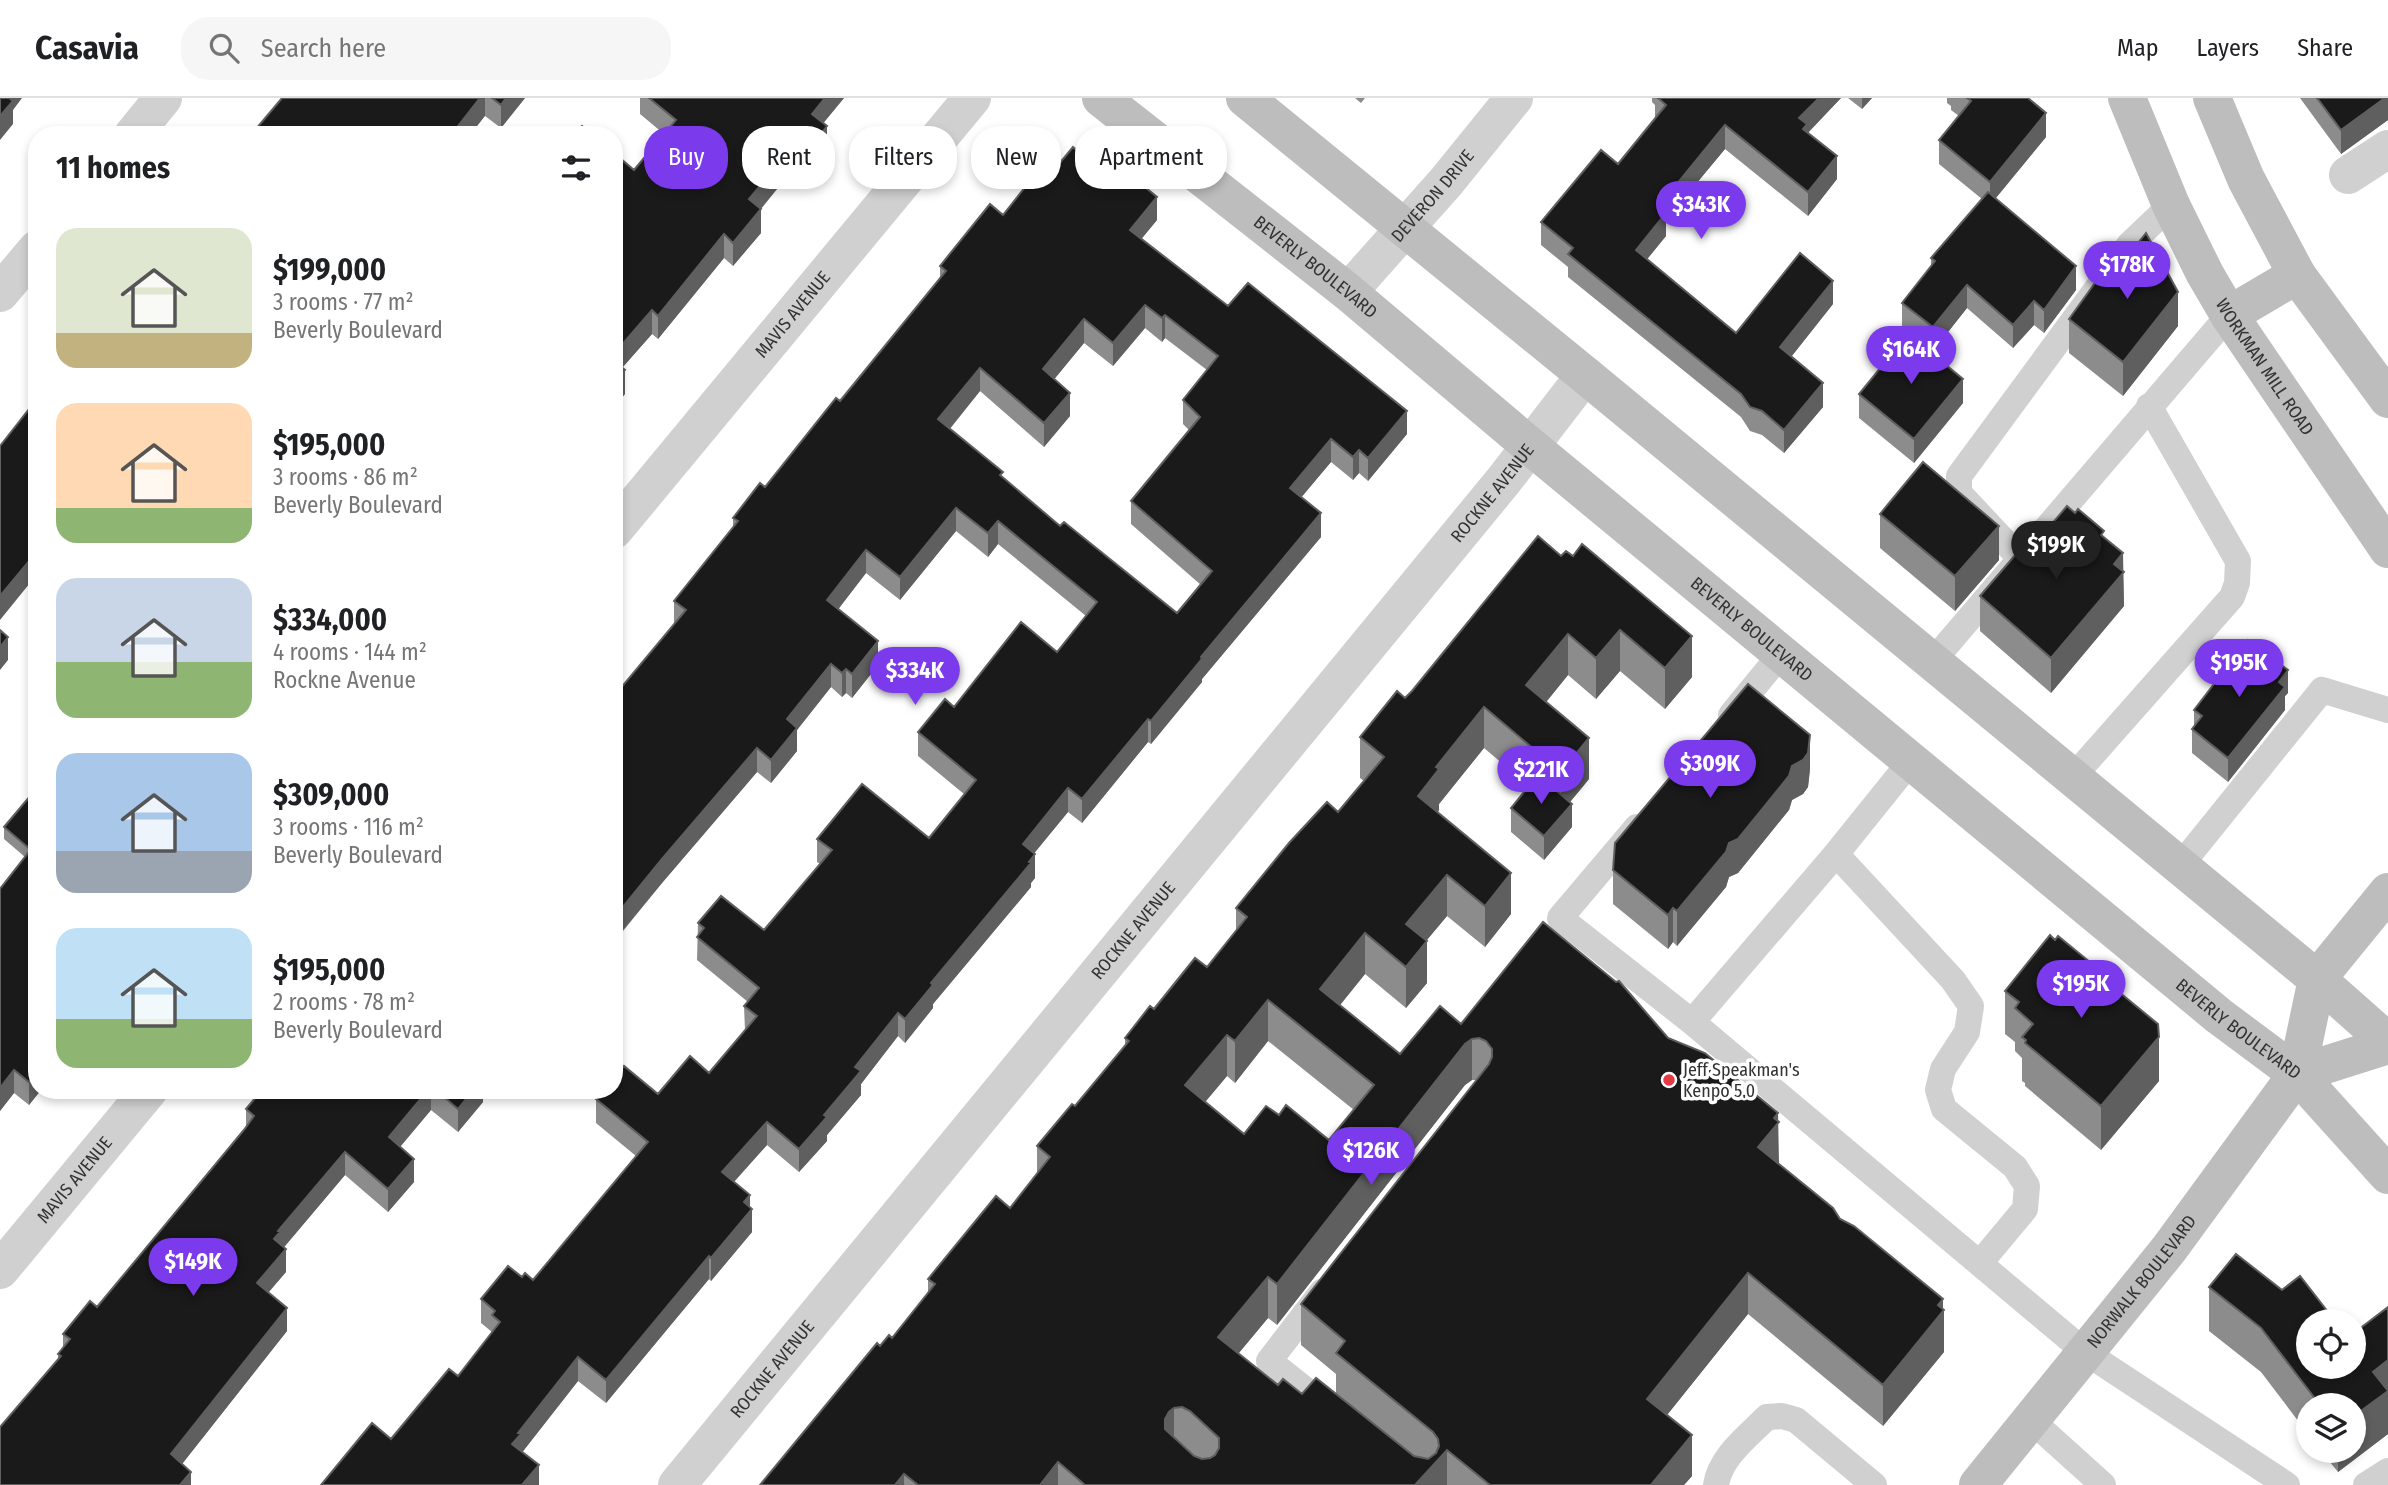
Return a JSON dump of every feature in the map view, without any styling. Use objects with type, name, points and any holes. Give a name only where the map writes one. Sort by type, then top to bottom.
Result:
[{"type":"main road","name":"BEVERLY BOULEVARD","points":[[1101,98],[1348,292],[1910,762],[2219,1016],[2297,1074],[2388,1175]]},
{"type":"main road","points":[[1245,98],[2317,979],[2388,1043],[2297,1074]]},
{"type":"main road","name":"WORKMAN MILL ROAD","points":[[2127,98],[2171,205],[2229,315],[2388,549]]},
{"type":"main road","points":[[2212,98],[2246,179],[2297,275],[2388,399]]},
{"type":"main road","points":[[2229,315],[2297,275]]},
{"type":"main road","points":[[2297,1074],[2317,979],[2388,892]]},
{"type":"main road","name":"NORWALK BOULEVARD","points":[[1978,1485],[2169,1249],[2297,1074]]},
{"type":"street","points":[[140,126],[163,98]]},
{"type":"street","name":"MAVIS AVENUE","points":[[623,519],[972,98]]},
{"type":"street","name":"DEVERON DRIVE","points":[[1348,292],[1446,182],[1514,98]]},
{"type":"street","points":[[2348,175],[2388,149]]},
{"type":"street","points":[[0,293],[28,260]]},
{"type":"street","name":"ROCKNE AVENUE","points":[[677,1485],[1504,480],[1585,375]]},
{"type":"street","name":"MAVIS AVENUE","points":[[0,1270],[142,1099]]},
{"type":"lane","points":[[2020,558],[1959,493],[1959,476],[2129,245],[2171,205]]},
{"type":"lane","points":[[1932,662],[2229,315]]},
{"type":"lane","points":[[2072,778],[2232,597],[2237,583],[2238,561],[2149,406]]},
{"type":"lane","points":[[1719,730],[1781,654]]},
{"type":"lane","points":[[2180,866],[2322,690],[2388,710]]},
{"type":"lane","points":[[1692,1022],[1836,854],[1910,762]]},
{"type":"lane","points":[[1648,813],[1560,918],[1692,1022],[2085,1352],[2287,1485]]},
{"type":"lane","points":[[1836,854],[1953,980],[1971,1006],[1967,1031],[1943,1069],[1938,1090],[1944,1109],[2015,1167],[2027,1186],[2025,1209],[1980,1263]]},
{"type":"lane","points":[[1335,1275],[1269,1361],[1351,1427]]},
{"type":"lane","points":[[1716,1485],[1717,1476],[1725,1461],[1767,1417],[1782,1416],[1796,1420],[1874,1485]]},
{"type":"lane","points":[[2031,1420],[2103,1485]]},
{"type":"lane","points":[[2366,1485],[2388,1471]]},
{"type":"building","points":[[0,98],[13,101],[0,116]]},
{"type":"building","points":[[282,98],[480,98],[458,126],[259,126]]},
{"type":"building","points":[[492,98],[506,98],[501,105]]},
{"type":"building","points":[[649,98],[825,98],[812,114],[827,126],[742,126],[742,189],[757,189],[749,199],[761,209],[733,243],[724,234],[658,316],[652,310],[623,344],[623,161],[634,170],[644,158],[644,189],[728,189],[728,126],[671,126],[676,120]]},
{"type":"building","points":[[1658,98],[1819,98],[1799,118],[1807,124],[1803,129],[1837,156],[1808,192],[1725,125],[1659,206],[1666,213],[1636,250],[1736,333],[1800,253],[1833,281],[1780,347],[1823,383],[1784,430],[1762,411],[1750,407],[1741,394],[1568,254],[1573,248],[1541,222],[1601,150],[1618,164],[1666,105]]},
{"type":"building","points":[[1967,98],[2028,98],[2046,113],[1990,182],[1939,140],[1971,101]]},
{"type":"building","points":[[2317,98],[2385,98],[2341,130]]},
{"type":"building","points":[[1073,147],[1075,189],[1147,189],[1157,197],[1130,230],[1228,306],[1248,283],[1407,411],[1368,458],[1359,450],[1353,457],[1331,439],[1290,488],[1321,513],[1151,721],[1148,719],[1082,799],[1068,788],[1023,844],[1035,854],[1029,862],[1031,863],[931,983],[933,985],[905,1019],[898,1013],[855,1067],[861,1071],[799,1149],[767,1122],[722,1172],[750,1195],[744,1202],[752,1209],[711,1258],[709,1256],[606,1380],[578,1357],[512,1444],[539,1465],[522,1485],[321,1485],[372,1423],[391,1439],[449,1369],[458,1376],[500,1322],[492,1315],[495,1311],[481,1299],[508,1266],[522,1277],[525,1273],[533,1280],[648,1142],[596,1099],[623,1099],[624,1066],[658,1094],[690,1056],[709,1073],[757,1016],[744,1006],[759,988],[697,937],[704,928],[698,923],[721,896],[764,930],[832,850],[817,839],[862,784],[929,838],[976,780],[918,732],[945,699],[954,707],[1021,622],[1057,652],[1097,602],[998,521],[988,533],[956,508],[900,577],[866,550],[827,600],[878,641],[852,674],[846,669],[842,673],[831,664],[787,719],[797,728],[771,760],[757,748],[623,907],[623,685],[686,610],[674,601],[738,521],[733,518],[760,483],[765,487],[836,398],[840,401],[946,271],[940,266],[990,204],[1003,215],[1024,189],[1061,189],[1061,162]],"holes":[[[1145,305],[1162,318],[1165,315],[1218,356],[1183,400],[1200,417],[1131,501],[1212,571],[1177,613],[1064,522],[1060,526],[1000,475],[1003,472],[938,419],[980,368],[1044,423],[1070,393],[1043,369],[1084,319],[1113,343]]]},
{"type":"building","points":[[1988,192],[2076,266],[2044,310],[2034,301],[2013,325],[1967,285],[1933,327],[1902,303],[1935,261],[1931,258]]},
{"type":"building","points":[[2146,233],[2178,292],[2123,362],[2069,319],[2100,276],[2107,282]]},
{"type":"building","points":[[1908,334],[1963,379],[1914,439],[1859,394]]},
{"type":"building","points":[[28,410],[28,562],[0,596],[0,446]]},
{"type":"building","points":[[1923,462],[1999,526],[1955,576],[1880,514]]},
{"type":"building","points":[[2067,506],[2075,513],[2078,509],[2104,531],[2101,535],[2123,553],[2114,564],[2124,572],[2051,658],[1980,596],[2023,546],[2029,551]]},
{"type":"building","points":[[1538,536],[1561,556],[1566,551],[1573,556],[1582,544],[1692,636],[1665,668],[1620,630],[1596,658],[1568,634],[1526,685],[1589,738],[1561,772],[1484,707],[1436,767],[1439,769],[1418,796],[1511,873],[1485,906],[1447,875],[1406,924],[1427,941],[1406,967],[1365,933],[1320,989],[1400,1054],[1440,1006],[1461,1024],[1543,922],[1616,982],[1619,981],[1668,1038],[1705,1053],[1778,1113],[1774,1118],[1779,1122],[1758,1147],[1833,1208],[1840,1219],[1854,1226],[1943,1299],[1938,1305],[1944,1310],[1883,1385],[1748,1273],[1647,1399],[1692,1435],[1651,1485],[1490,1485],[1447,1450],[1415,1485],[1085,1485],[1058,1462],[1040,1485],[918,1485],[904,1474],[895,1485],[760,1485],[877,1343],[880,1346],[889,1335],[892,1338],[935,1284],[928,1279],[996,1196],[1010,1208],[1050,1157],[1037,1146],[1072,1104],[1075,1106],[1129,1041],[1125,1038],[1150,1006],[1154,1009],[1195,958],[1207,967],[1247,917],[1236,908],[1289,843],[1327,802],[1338,812],[1384,757],[1360,737],[1397,691],[1405,698]],"holes":[[[1268,1000],[1374,1085],[1329,1140],[1286,1105],[1279,1115],[1266,1106],[1244,1134],[1185,1085],[1227,1035],[1235,1041]],[[1472,1039],[1486,1041],[1492,1049],[1489,1064],[1301,1304],[1345,1341],[1336,1353],[1433,1432],[1439,1446],[1436,1453],[1428,1459],[1414,1456],[1316,1378],[1302,1394],[1283,1379],[1278,1385],[1218,1337],[1268,1277],[1277,1284],[1465,1044]],[[1182,1407],[1190,1411],[1219,1438],[1219,1448],[1215,1455],[1202,1459],[1194,1456],[1165,1429],[1165,1419],[1174,1408]]]},
{"type":"building","points":[[0,630],[8,637],[0,647]]},
{"type":"building","points":[[2248,640],[2288,670],[2279,682],[2285,687],[2228,758],[2192,729],[2202,716],[2194,710]]},
{"type":"building","points":[[1748,684],[1810,735],[1808,753],[1803,760],[1792,766],[1789,776],[1738,839],[1729,843],[1726,852],[1677,911],[1673,908],[1668,915],[1613,870],[1615,843]]},
{"type":"building","points":[[1538,775],[1572,804],[1544,836],[1511,808]]},
{"type":"building","points":[[28,799],[28,847],[4,827]]},
{"type":"building","points":[[28,853],[28,1081],[14,1070],[0,1088],[0,889]]},
{"type":"building","points":[[2050,935],[2055,940],[2058,936],[2091,963],[2122,989],[2119,992],[2158,1024],[2159,1037],[2101,1106],[2025,1043],[2026,1040],[2022,1037],[2033,1024],[2015,1008],[2019,1002],[2005,991]]},
{"type":"building","points":[[254,1099],[421,1099],[389,1137],[414,1159],[388,1189],[345,1152],[278,1231],[280,1232],[274,1239],[286,1249],[257,1283],[287,1308],[171,1454],[191,1472],[180,1485],[0,1485],[0,1427],[61,1356],[58,1354],[70,1339],[63,1334],[90,1301],[97,1307],[244,1130],[254,1116],[246,1109]]},
{"type":"building","points":[[446,1099],[466,1099],[458,1109]]},
{"type":"building","points":[[2236,1254],[2282,1290],[2300,1276],[2326,1309],[2296,1309],[2296,1374],[2261,1328],[2209,1287]]},
{"type":"building","points":[[2388,1307],[2388,1360],[2373,1372],[2388,1391],[2366,1407],[2366,1393],[2311,1393],[2300,1379],[2366,1379],[2366,1324]]},
{"type":"place","name":"Jeff Speakman's Kenpo 5.0","points":[[1669,1080]]}]
